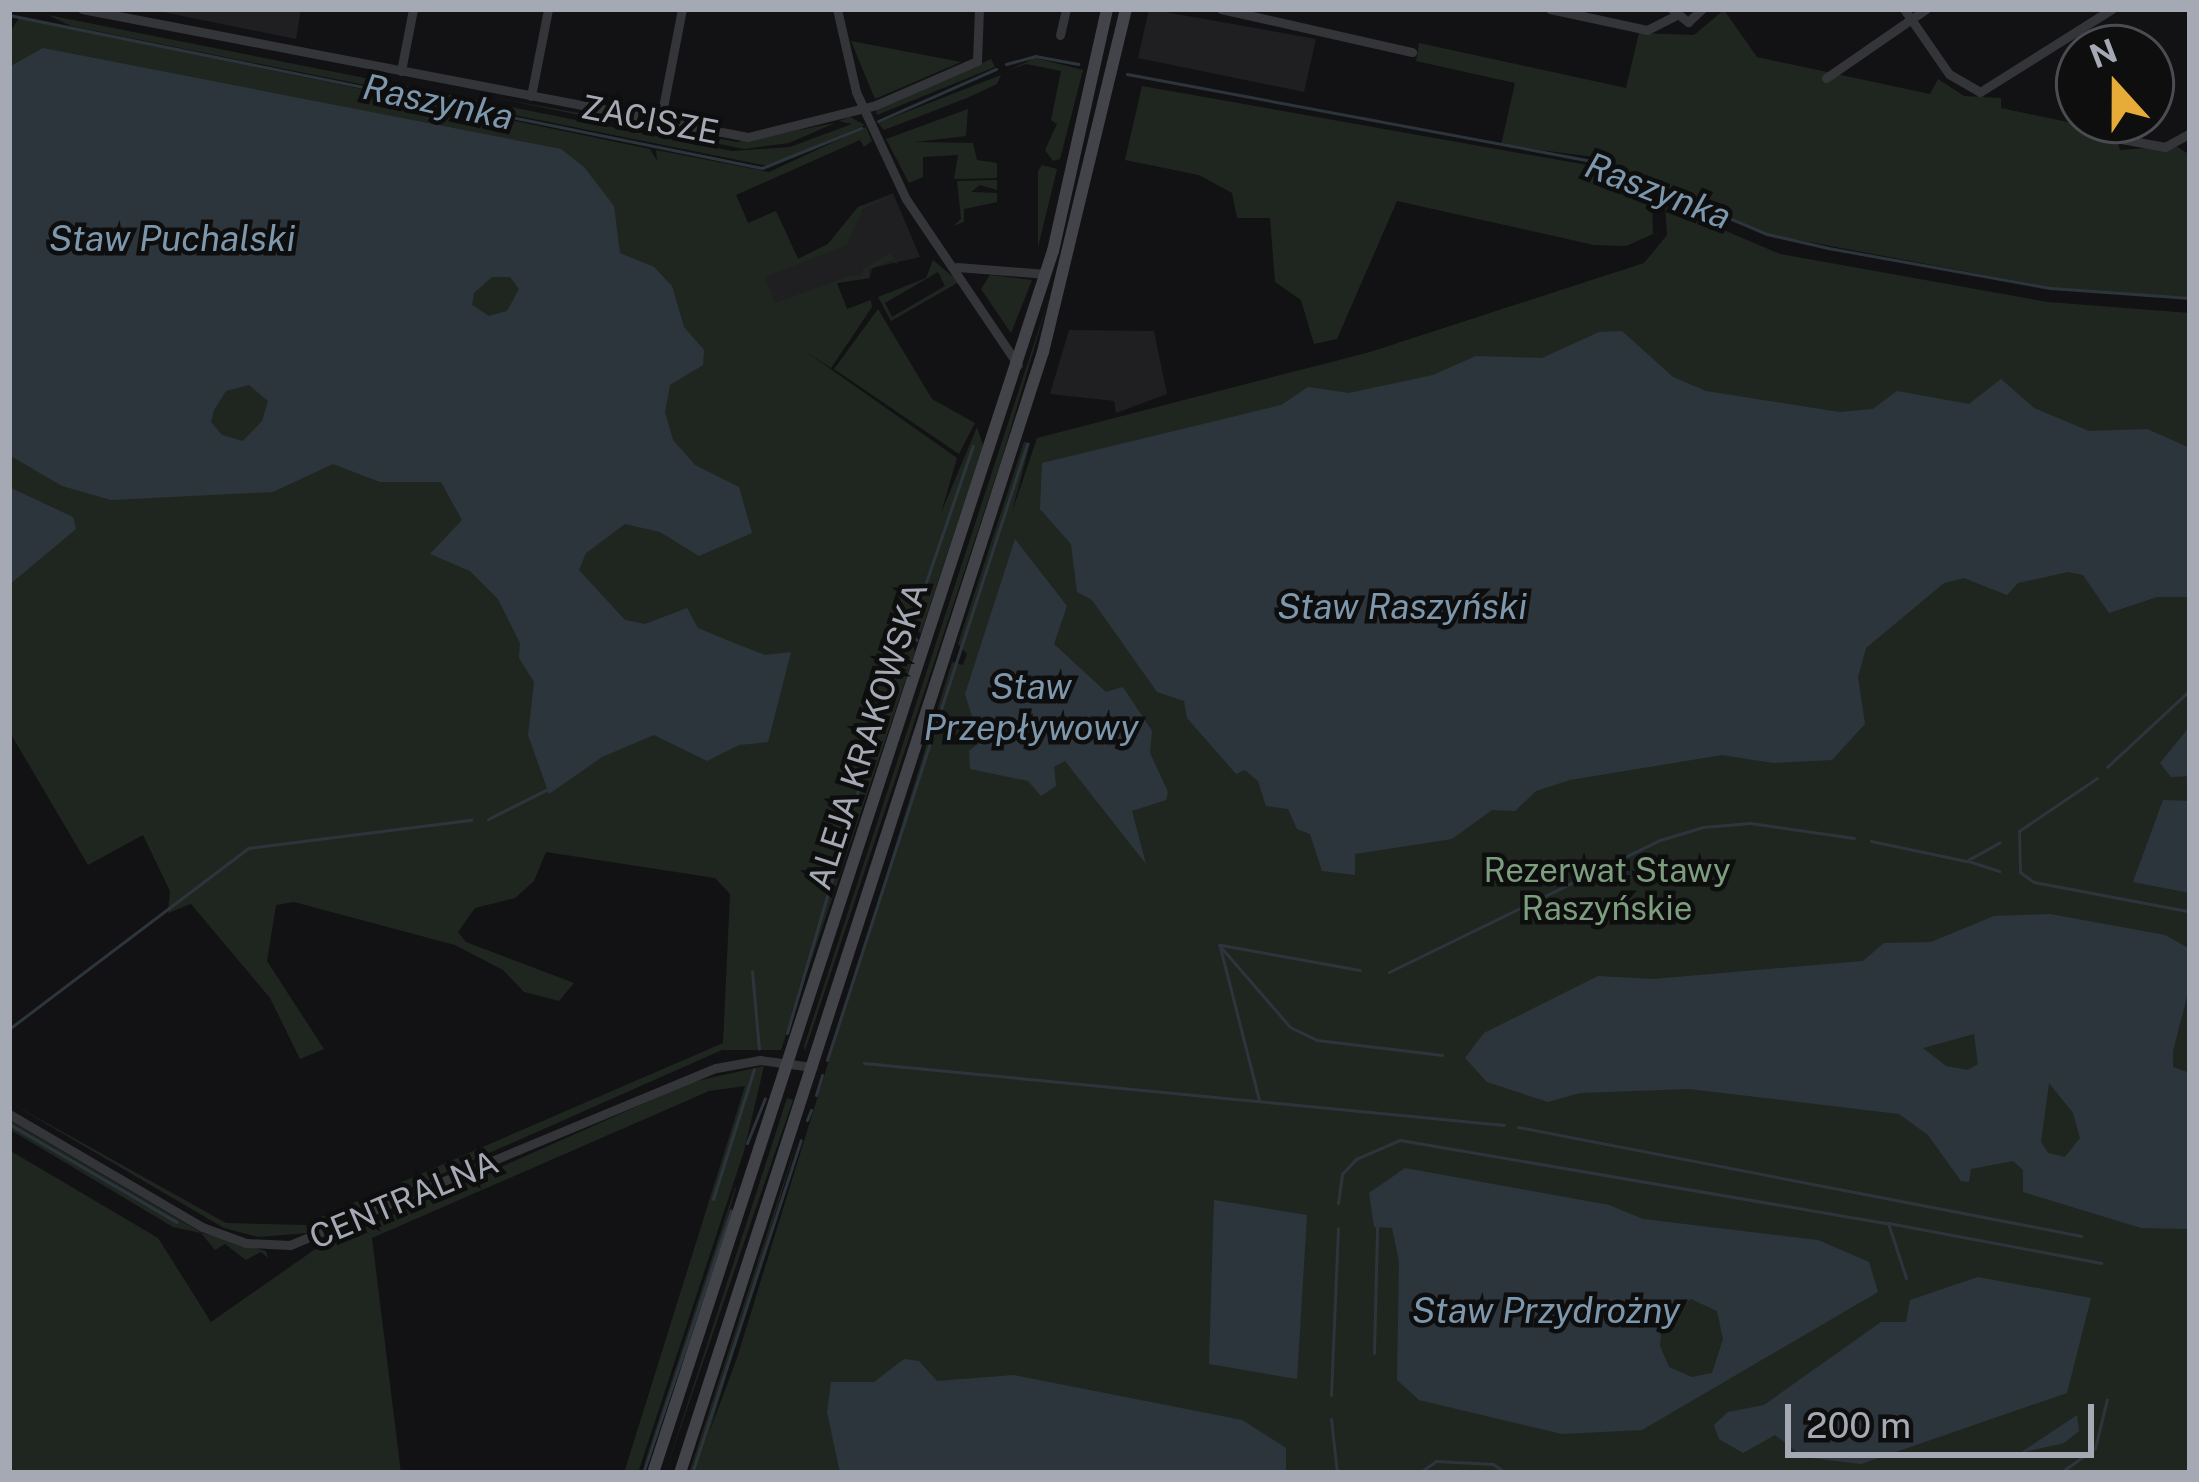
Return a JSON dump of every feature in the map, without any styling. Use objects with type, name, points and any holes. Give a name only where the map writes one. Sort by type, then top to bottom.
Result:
[{"type":"main road","name":"ALEJA KRAKOWSKA","points":[[653,1473],[1018,365],[1046,274],[1107,9]]},
{"type":"main road","name":"ALEJA KRAKOWSKA","points":[[680,1473],[1064,285],[1126,9]]},
{"type":"street","name":"ZACISZE","points":[[82,9],[660,123],[757,137],[863,109],[977,61],[979,9]]},
{"type":"street","points":[[400,71],[413,9]]},
{"type":"street","points":[[531,96],[548,9]]},
{"type":"street","points":[[660,123],[682,9]]},
{"type":"street","points":[[837,9],[838,39],[863,109],[917,221],[974,291],[1018,365]]},
{"type":"street","points":[[1060,35],[1066,9]]},
{"type":"street","points":[[1221,9],[1412,52]]},
{"type":"street","points":[[1550,9],[1647,30],[1673,12],[1692,21],[1702,9]]},
{"type":"street","points":[[1904,9],[1949,74],[1980,92],[2112,9]]},
{"type":"street","points":[[1826,78],[1926,9]]},
{"type":"street","points":[[957,268],[1046,274],[1064,285]]},
{"type":"street","points":[[974,291],[992,268]]},
{"type":"street","name":"CENTRALNA","points":[[9,1114],[202,1227],[245,1243],[292,1245],[705,1072],[747,1061],[813,1067]]},
{"type":"shaded area","points":[[148,9],[301,9],[296,39]]},
{"type":"shaded area","points":[[1149,9],[1316,39],[1304,92],[1138,58]]},
{"type":"shaded area","points":[[893,193],[920,257],[872,268],[870,277],[837,283],[839,290],[752,313],[706,243],[736,195],[748,223],[776,211],[798,259],[828,244],[858,207]]},
{"type":"shaded area","points":[[1069,330],[1154,331],[1167,394],[1116,413],[1114,401],[1050,394]]},
{"type":"green space","points":[[1724,10],[1757,57],[1930,94],[1938,79],[1964,96],[2001,98],[2001,108],[2055,119],[2055,144],[2118,144],[2120,150],[2176,146],[2190,155],[2190,298],[2054,288],[1767,234],[1595,157],[1501,145],[1515,83],[1416,61],[1419,43],[1626,88],[1639,33],[1694,35]]},
{"type":"green space","points":[[48,15],[732,151],[790,147],[852,124],[839,121],[850,117],[865,125],[768,166],[71,26]]},
{"type":"green space","points":[[19,18],[650,149],[657,161],[656,150],[769,172],[866,127],[872,141],[864,147],[860,140],[736,195],[748,223],[776,211],[798,259],[828,244],[858,207],[893,195],[863,209],[847,245],[765,277],[775,303],[850,276],[862,276],[863,269],[890,253],[899,266],[893,260],[868,270],[870,278],[837,283],[847,309],[871,300],[872,307],[831,368],[805,351],[957,458],[941,513],[977,427],[983,445],[921,633],[907,627],[915,652],[781,1050],[722,1050],[313,1231],[314,1220],[723,1043],[730,894],[715,878],[546,852],[534,881],[515,898],[475,908],[458,932],[466,942],[574,983],[559,1001],[524,992],[503,970],[455,945],[294,902],[276,905],[267,961],[324,1049],[300,1059],[270,998],[191,904],[168,913],[170,891],[143,835],[88,865],[9,731],[9,34]]},
{"type":"green space","points":[[851,41],[961,62],[875,99]]},
{"type":"green space","points":[[1035,58],[1083,70],[1060,159],[1053,161],[1045,150],[1057,124],[1051,120],[1061,71],[1026,64],[1007,71]]},
{"type":"green space","points":[[991,59],[995,67],[877,115],[876,111]]},
{"type":"green space","points":[[1001,75],[997,84],[967,98],[884,130],[878,123]]},
{"type":"green space","points":[[1142,86],[1587,165],[1652,196],[1653,234],[1626,246],[1594,245],[1397,201],[1337,339],[1314,344],[1301,300],[1275,282],[1270,218],[1237,218],[1232,193],[1199,175],[1125,160]]},
{"type":"green space","points":[[492,97],[737,142],[835,123],[789,143],[744,149]]},
{"type":"green space","points":[[968,109],[966,136],[915,142],[973,143],[977,160],[997,163],[997,178],[954,179],[958,155],[923,157],[923,177],[909,183],[886,139]]},
{"type":"green space","points":[[1042,165],[1057,169],[1038,247],[1038,171]]},
{"type":"green space","points":[[997,180],[997,190],[980,185],[971,192],[997,193],[997,202],[964,209],[964,222],[953,226],[961,219],[957,181]]},
{"type":"green space","name":"Rezerwat Stawy Raszyńskie","points":[[1665,205],[1780,254],[2048,302],[2190,313],[2190,1473],[689,1473],[800,1132],[709,1433],[737,1358],[952,662],[963,665],[967,654],[958,644],[1024,442],[1030,443],[1012,512],[1037,438],[1370,352],[1644,263],[1667,235]]},
{"type":"green space","points":[[933,260],[959,282],[891,321],[878,297],[926,278]],"holes":[[[938,272],[945,286],[892,317],[885,303]]]},
{"type":"green space","points":[[990,275],[1032,280],[1011,333],[981,289]]},
{"type":"green space","points":[[1049,298],[1001,461],[805,1051],[804,1046]]},
{"type":"green space","points":[[878,309],[932,399],[975,423],[959,454],[834,369]]},
{"type":"green space","points":[[764,1066],[744,1151],[638,1473],[624,1473],[745,1086],[709,1091],[372,1238],[401,1473],[9,1473],[9,1150],[158,1238],[211,1322],[314,1250],[692,1082]]},
{"type":"green space","points":[[787,1098],[793,1100],[665,1473],[741,1240]]},
{"type":"green space","points":[[9,1102],[226,1223],[306,1225],[308,1233],[258,1237],[224,1228]]},
{"type":"green space","points":[[9,1120],[202,1233],[266,1251],[268,1258],[261,1252],[246,1260],[225,1244],[215,1250],[201,1233],[173,1227],[9,1129]]},
{"type":"green space","points":[[735,1188],[689,1345],[641,1473]]},
{"type":"water","name":"Staw Puchalski","points":[[43,48],[561,149],[584,167],[614,206],[620,253],[654,267],[672,286],[684,327],[704,350],[703,365],[670,385],[665,412],[673,440],[695,465],[739,487],[752,533],[699,556],[660,532],[625,524],[586,553],[579,570],[625,620],[645,624],[687,608],[698,628],[765,655],[791,652],[768,742],[739,745],[707,761],[654,735],[602,757],[549,794],[528,735],[534,682],[519,658],[520,643],[498,599],[470,571],[430,554],[462,520],[441,482],[380,482],[333,464],[273,492],[111,500],[62,486],[9,455],[9,67]],"holes":[[[492,277],[510,277],[519,289],[507,311],[489,316],[472,305],[474,293]],[[249,385],[268,401],[262,421],[243,441],[222,435],[211,422],[214,410],[226,391]]]},
{"type":"water","name":"Staw Raszyński","points":[[1622,331],[1673,377],[1706,391],[1839,412],[1873,409],[1897,391],[1969,404],[2001,379],[2034,408],[2089,431],[2147,429],[2190,448],[2190,597],[2157,597],[2109,613],[2083,575],[2068,572],[2018,583],[2007,595],[1964,578],[1944,583],[1866,648],[1858,677],[1865,724],[1832,760],[1773,763],[1722,755],[1570,780],[1536,791],[1515,811],[1492,810],[1452,839],[1355,854],[1355,875],[1322,871],[1310,834],[1297,829],[1288,809],[1266,806],[1258,781],[1245,770],[1236,774],[1187,718],[1184,701],[1157,692],[1092,600],[1077,592],[1071,544],[1040,509],[1042,463],[1281,405],[1308,387],[1349,393],[1433,375],[1476,356],[1542,358],[1599,332]]},
{"type":"water","points":[[9,487],[73,517],[76,529],[9,585]]},
{"type":"water","name":"Staw Przepływowy","points":[[1015,539],[1067,606],[1054,644],[1106,692],[1123,687],[1152,731],[1150,753],[1168,792],[1166,800],[1132,811],[1146,864],[1065,761],[1054,767],[1056,786],[1041,796],[1028,781],[970,769],[969,751],[980,742],[965,694]]},
{"type":"water","points":[[2190,726],[2190,776],[2171,777],[2160,763]]},
{"type":"water","points":[[2163,800],[2190,801],[2190,893],[2133,882]]},
{"type":"water","points":[[2050,914],[2165,935],[2190,949],[2190,985],[2173,1067],[2190,1073],[2190,1229],[2141,1228],[2023,1192],[2023,1170],[2013,1161],[1971,1169],[1969,1182],[1961,1181],[1928,1135],[1899,1114],[1689,1089],[1580,1093],[1548,1102],[1487,1082],[1465,1058],[1484,1033],[1598,976],[1653,979],[1863,961],[1884,943],[1931,942],[1994,916]],"holes":[[[1974,1034],[1978,1064],[1968,1070],[1946,1066],[1923,1048]],[[2049,1083],[2073,1113],[2080,1138],[2065,1157],[2048,1153],[2041,1142]]]},
{"type":"water","name":"Staw Przydrożny","points":[[1405,1168],[1609,1205],[1643,1219],[1818,1240],[1869,1262],[1878,1292],[1642,1430],[1562,1434],[1419,1400],[1397,1380],[1399,1261],[1392,1228],[1374,1227],[1369,1193]],"holes":[[[1691,1299],[1717,1311],[1723,1339],[1712,1373],[1692,1377],[1669,1367],[1660,1346],[1662,1320]]]},
{"type":"water","points":[[1214,1200],[1307,1215],[1297,1379],[1209,1364]]},
{"type":"water","points":[[1978,1277],[2091,1298],[2067,1393],[1861,1464],[1803,1457],[1775,1435],[1743,1453],[1719,1439],[1714,1425],[1728,1412],[1764,1405],[1881,1322],[1906,1322],[1910,1300]]},
{"type":"water","points":[[904,1359],[919,1361],[937,1381],[1014,1375],[1242,1420],[1286,1448],[1286,1473],[840,1473],[827,1412],[831,1382],[874,1382]]},
{"type":"water","points":[[2077,1415],[2079,1431],[2064,1443],[2020,1453]]},
{"type":"waterway","name":"Raszynka","points":[[9,15],[762,168],[861,128]]},
{"type":"waterway","name":"Raszynka","points":[[1006,64],[1035,56],[1078,64]]},
{"type":"waterway","name":"Raszynka","points":[[878,121],[996,69]]},
{"type":"waterway","name":"Raszynka","points":[[1127,74],[1601,163],[1767,234],[1828,248],[2051,288],[2190,298]]},
{"type":"waterway","points":[[827,1060],[1027,444]]},
{"type":"waterway","points":[[914,617],[973,446]]},
{"type":"waterway","points":[[903,628],[917,640]]},
{"type":"waterway","points":[[787,1033],[880,714],[911,634]]},
{"type":"waterway","points":[[2107,767],[2190,690]]},
{"type":"waterway","points":[[2097,778],[2019,831],[2020,872],[2034,882],[2187,911]]},
{"type":"waterway","points":[[488,819],[546,790]]},
{"type":"waterway","points":[[9,1029],[248,848],[471,820]]},
{"type":"waterway","points":[[1389,972],[1660,840],[1703,827],[1750,823],[1854,838]]},
{"type":"waterway","points":[[1871,841],[1966,861],[1999,843]]},
{"type":"waterway","points":[[1968,861],[1999,871]]},
{"type":"waterway","points":[[1219,945],[1290,1027],[1317,1040],[1442,1055]]},
{"type":"waterway","points":[[1221,945],[1360,970]]},
{"type":"waterway","points":[[1220,947],[1259,1100]]},
{"type":"waterway","points":[[752,971],[759,1049]]},
{"type":"waterway","points":[[864,1063],[1504,1125]]},
{"type":"waterway","points":[[713,1199],[754,1069]]},
{"type":"waterway","points":[[816,1095],[822,1075]]},
{"type":"waterway","points":[[747,1143],[765,1098]]},
{"type":"waterway","points":[[807,1120],[811,1110]]},
{"type":"waterway","points":[[9,1124],[177,1222]]},
{"type":"waterway","points":[[1518,1127],[2082,1236]]},
{"type":"waterway","points":[[692,1473],[801,1140]]},
{"type":"waterway","points":[[1338,1203],[1342,1174],[1356,1159],[1400,1140],[1888,1223]]},
{"type":"waterway","points":[[643,1473],[731,1210]]},
{"type":"waterway","points":[[1906,1278],[1888,1223],[2101,1263]]},
{"type":"waterway","points":[[1374,1353],[1377,1227]]},
{"type":"waterway","points":[[1331,1395],[1338,1228]]},
{"type":"waterway","points":[[2060,1473],[2095,1448],[2107,1399]]},
{"type":"waterway","points":[[1331,1419],[1337,1473]]},
{"type":"waterway","points":[[1419,1473],[1436,1461],[1493,1464],[1506,1473]]}]
